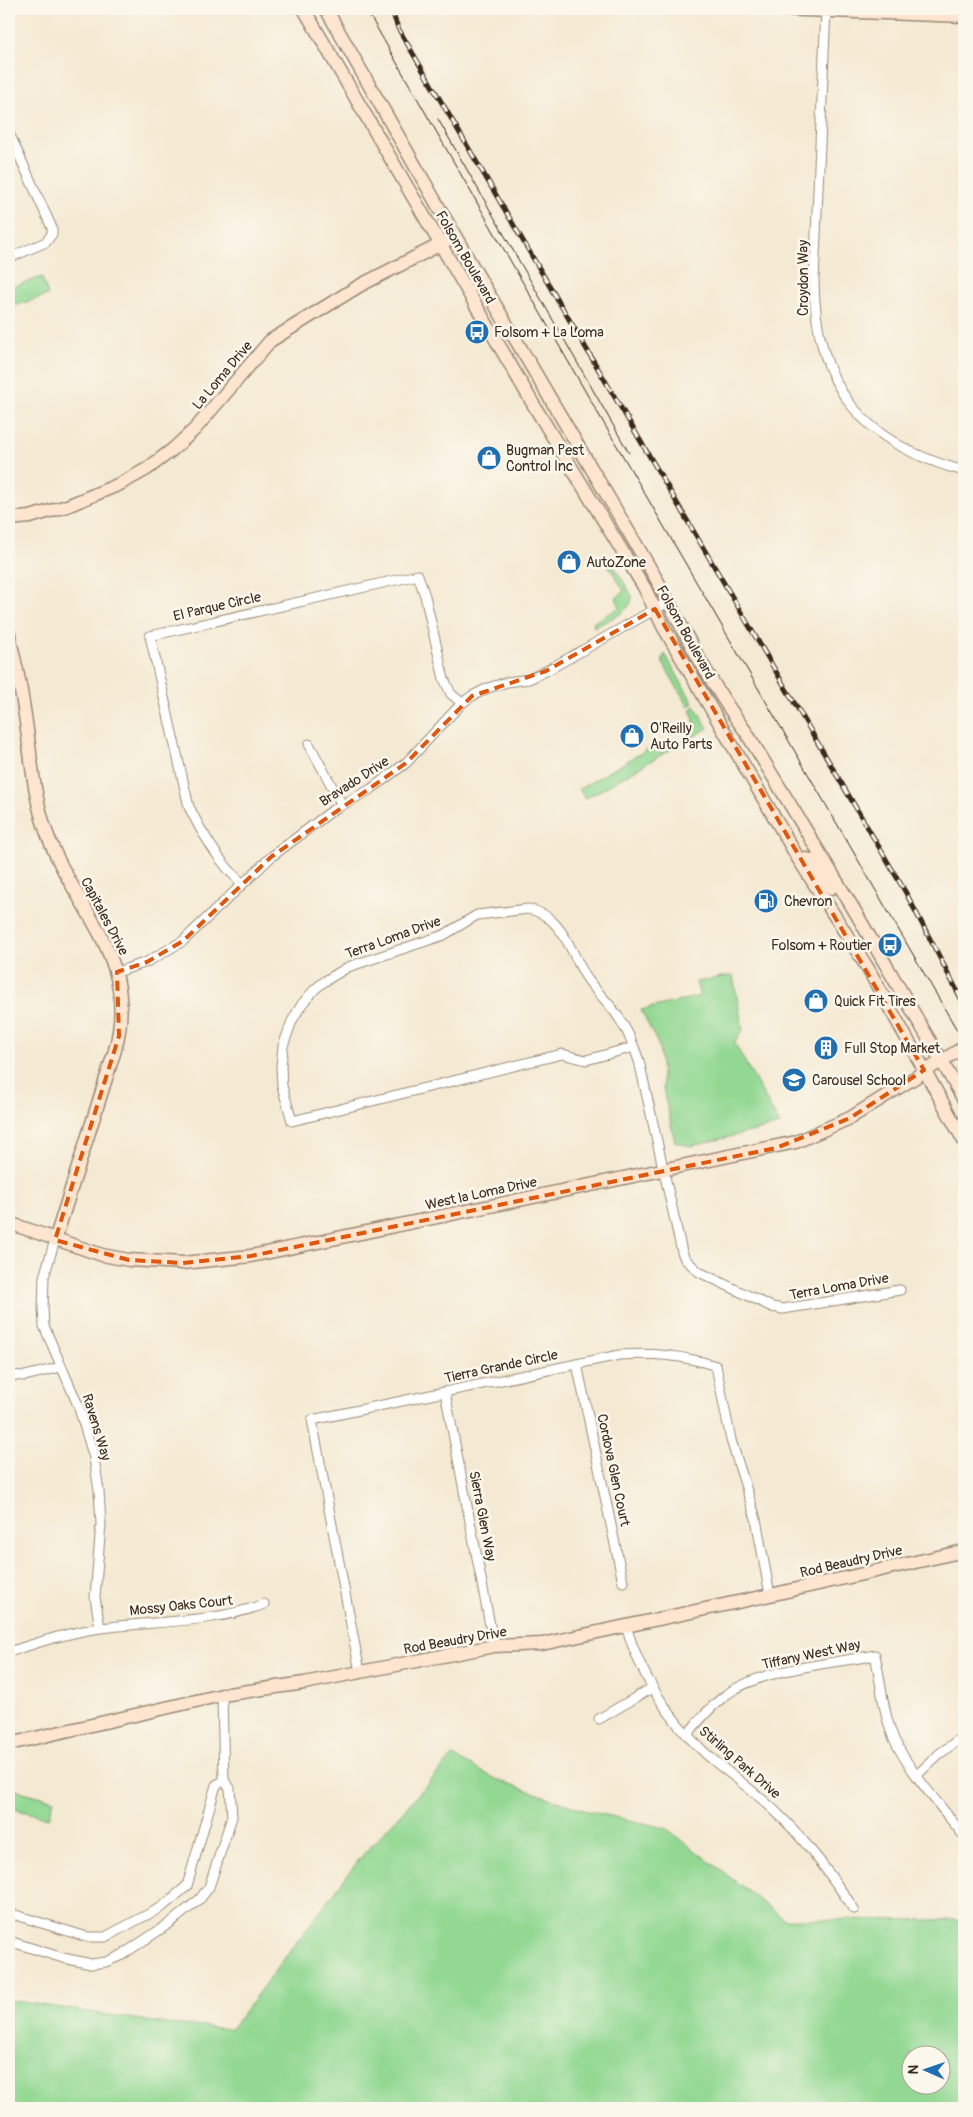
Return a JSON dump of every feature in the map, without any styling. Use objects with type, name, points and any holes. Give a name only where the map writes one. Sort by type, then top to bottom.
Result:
[{"type":"street","name":"Folsom Boulevard","points":[[304,9],[578,481],[644,587],[798,858],[867,968],[964,1141]]},
{"type":"street","name":"Folsom Boulevard","points":[[326,9],[456,236],[649,565],[668,602],[732,712],[853,908],[964,1100]]},
{"type":"street","points":[[777,9],[964,16]]},
{"type":"street","name":"Croydon Way","points":[[826,10],[814,280],[814,306],[824,356],[834,380],[845,398],[857,414],[871,426],[900,446],[926,460],[964,471]]},
{"type":"street","points":[[9,133],[52,228],[52,234],[46,242],[9,258]]},
{"type":"street","name":"La Loma Drive","points":[[9,519],[30,518],[67,506],[120,484],[147,469],[195,429],[270,342],[359,286],[456,236]]},
{"type":"street","name":"El Parque Circle","points":[[242,883],[229,872],[197,824],[189,808],[150,636],[418,575],[425,596],[444,680],[451,694],[462,703]]},
{"type":"street","name":"Bravado Drive","points":[[117,972],[147,962],[183,941],[216,911],[242,883],[285,846],[342,804],[371,789],[406,763],[462,703],[472,696],[488,688],[507,682],[529,679],[546,671],[668,602]]},
{"type":"street","name":"Capitales Drive","points":[[9,634],[12,667],[22,696],[34,782],[44,826],[57,857],[105,942],[117,972],[122,1001],[119,1036],[55,1240]]},
{"type":"street","points":[[309,744],[342,804]]},
{"type":"street","points":[[798,858],[812,860],[836,895],[853,908]]},
{"type":"street","name":"Terra Loma Drive","points":[[634,1047],[586,1060],[562,1054],[292,1121],[282,1086],[283,1046],[290,1027],[302,1004],[326,980],[348,967],[444,935],[477,915],[528,909],[543,914],[556,925],[588,979],[624,1026],[634,1047],[685,1259],[699,1272],[772,1307],[783,1309],[900,1290]]},
{"type":"street","name":"West la Loma Drive","points":[[9,1223],[102,1255],[129,1260],[183,1263],[224,1260],[664,1171],[796,1142],[850,1118],[924,1070],[964,1047]]},
{"type":"street","name":"Ravens Way","points":[[55,1240],[44,1277],[44,1326],[86,1426],[94,1458],[101,1524],[95,1597],[100,1628]]},
{"type":"street","name":"Tierra Grande Circle","points":[[360,1672],[312,1420],[619,1355],[668,1354],[716,1366],[731,1440],[756,1519],[770,1595]]},
{"type":"street","name":"Cordova Glen Court","points":[[577,1364],[623,1582]]},
{"type":"street","points":[[9,1375],[25,1376],[61,1367]]},
{"type":"street","name":"Sierra Glen Way","points":[[445,1392],[494,1646]]},
{"type":"street","name":"Rod Beaudry Drive","points":[[9,1744],[222,1695],[304,1683],[494,1646],[542,1644],[964,1551]]},
{"type":"street","name":"Mossy Oaks Court","points":[[9,1652],[63,1635],[100,1628],[237,1613],[264,1604]]},
{"type":"street","name":"Stirling Park Drive","points":[[626,1626],[633,1647],[652,1688],[671,1716],[687,1735],[776,1812],[808,1846],[854,1909]]},
{"type":"street","name":"Tiffany West Way","points":[[687,1735],[714,1705],[746,1684],[772,1674],[875,1655],[888,1720],[894,1737],[902,1753],[964,1836]]},
{"type":"street","points":[[599,1719],[652,1688]]},
{"type":"street","points":[[9,1941],[63,1958],[91,1964],[106,1962],[122,1955],[170,1923],[200,1899],[209,1886],[232,1817],[230,1788],[224,1781],[222,1695]]},
{"type":"street","points":[[918,1775],[939,1754],[964,1736]]},
{"type":"street","points":[[9,1913],[87,1937],[105,1937],[162,1907],[187,1886],[216,1786],[224,1781]]},
{"type":"highlighted area","points":[[655,609],[924,1070],[850,1118],[776,1148],[251,1256],[183,1263],[129,1260],[55,1240],[119,1036],[117,972],[147,962],[183,941],[271,857],[406,763],[472,696],[546,671]]},
{"type":"green space","points":[[42,277],[48,295],[11,307],[9,288]]},
{"type":"green space","points":[[610,559],[632,596],[631,602],[624,611],[594,627],[593,623],[620,607],[616,598],[624,591],[607,563]]},
{"type":"green space","points":[[665,654],[693,703],[688,706],[663,663],[662,659]]},
{"type":"green space","points":[[695,706],[708,728],[585,799],[579,789],[655,745],[660,753],[688,738],[694,727],[694,719],[690,710]]},
{"type":"green space","points":[[733,975],[743,1031],[734,1042],[780,1125],[691,1146],[675,1142],[663,1089],[659,1046],[641,1010],[700,996],[696,982]]},
{"type":"green space","points":[[453,1756],[496,1779],[583,1810],[666,1828],[784,1919],[964,1920],[964,2108],[22,2108],[9,2103],[9,2000],[168,2024],[231,2029],[361,1857]]},
{"type":"green space","points":[[15,1790],[54,1800],[49,1818],[11,1808]]},
{"type":"tram line","points":[[366,9],[588,396],[964,1042]]},
{"type":"tram line","points":[[438,119],[629,453]]},
{"type":"railway","points":[[391,9],[398,28],[906,893],[964,1004]]},
{"type":"place","name":"Folsom + La Loma","points":[[477,332]]},
{"type":"place","name":"Bugman Pest Control Inc","points":[[489,458]]},
{"type":"place","name":"AutoZone","points":[[569,562]]},
{"type":"place","name":"O'Reilly Auto Parts","points":[[632,736]]},
{"type":"place","name":"Chevron","points":[[766,901]]},
{"type":"place","name":"Folsom + Routier","points":[[890,945]]},
{"type":"place","name":"Quick Fit Tires","points":[[816,1001]]},
{"type":"place","name":"Full Stop Market","points":[[826,1048]]},
{"type":"place","name":"Carousel School","points":[[794,1080]]}]
